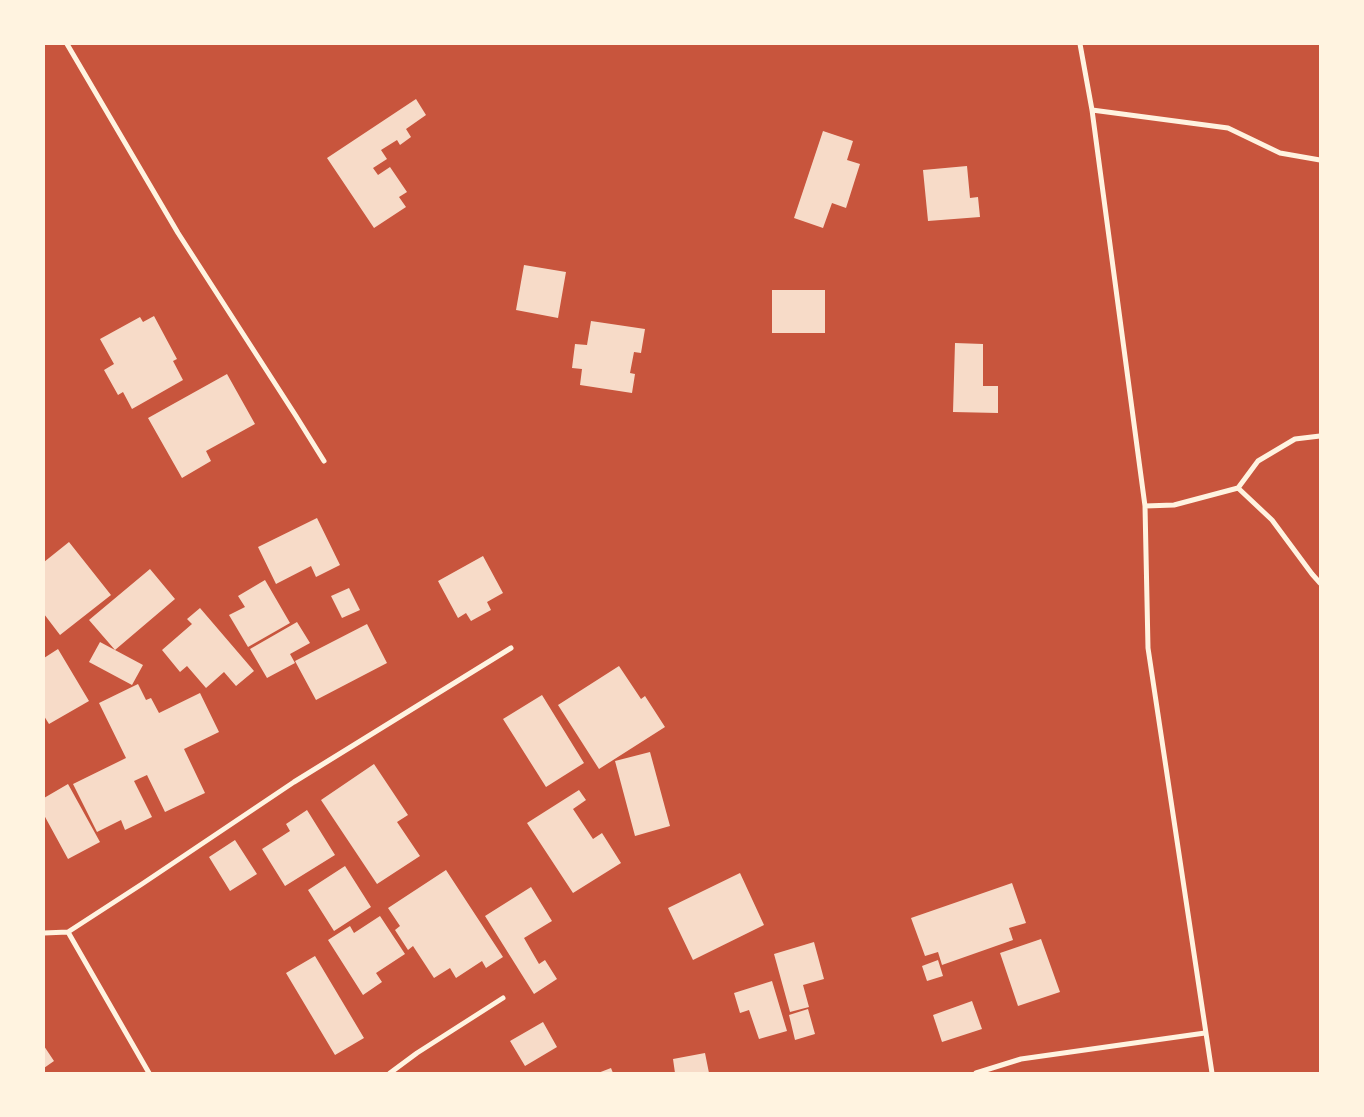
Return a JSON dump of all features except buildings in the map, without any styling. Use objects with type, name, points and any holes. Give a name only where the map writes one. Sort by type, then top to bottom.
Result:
[{"type":"street","points":[[67,44],[178,233],[324,461]]},
{"type":"street","points":[[1080,44],[1092,110],[1145,506],[1148,648],[1212,1073]]},
{"type":"street","points":[[1092,110],[1228,128],[1280,153],[1320,160]]},
{"type":"street","points":[[1145,506],[1174,505],[1238,488],[1258,461],[1295,439],[1320,436]]},
{"type":"street","points":[[1238,488],[1272,520],[1320,582]]},
{"type":"street","points":[[44,933],[68,932],[294,782],[511,648]]},
{"type":"street","points":[[68,932],[149,1073]]},
{"type":"street","points":[[390,1073],[417,1053],[503,998]]},
{"type":"street","points":[[976,1073],[1021,1059],[1205,1034]]}]
